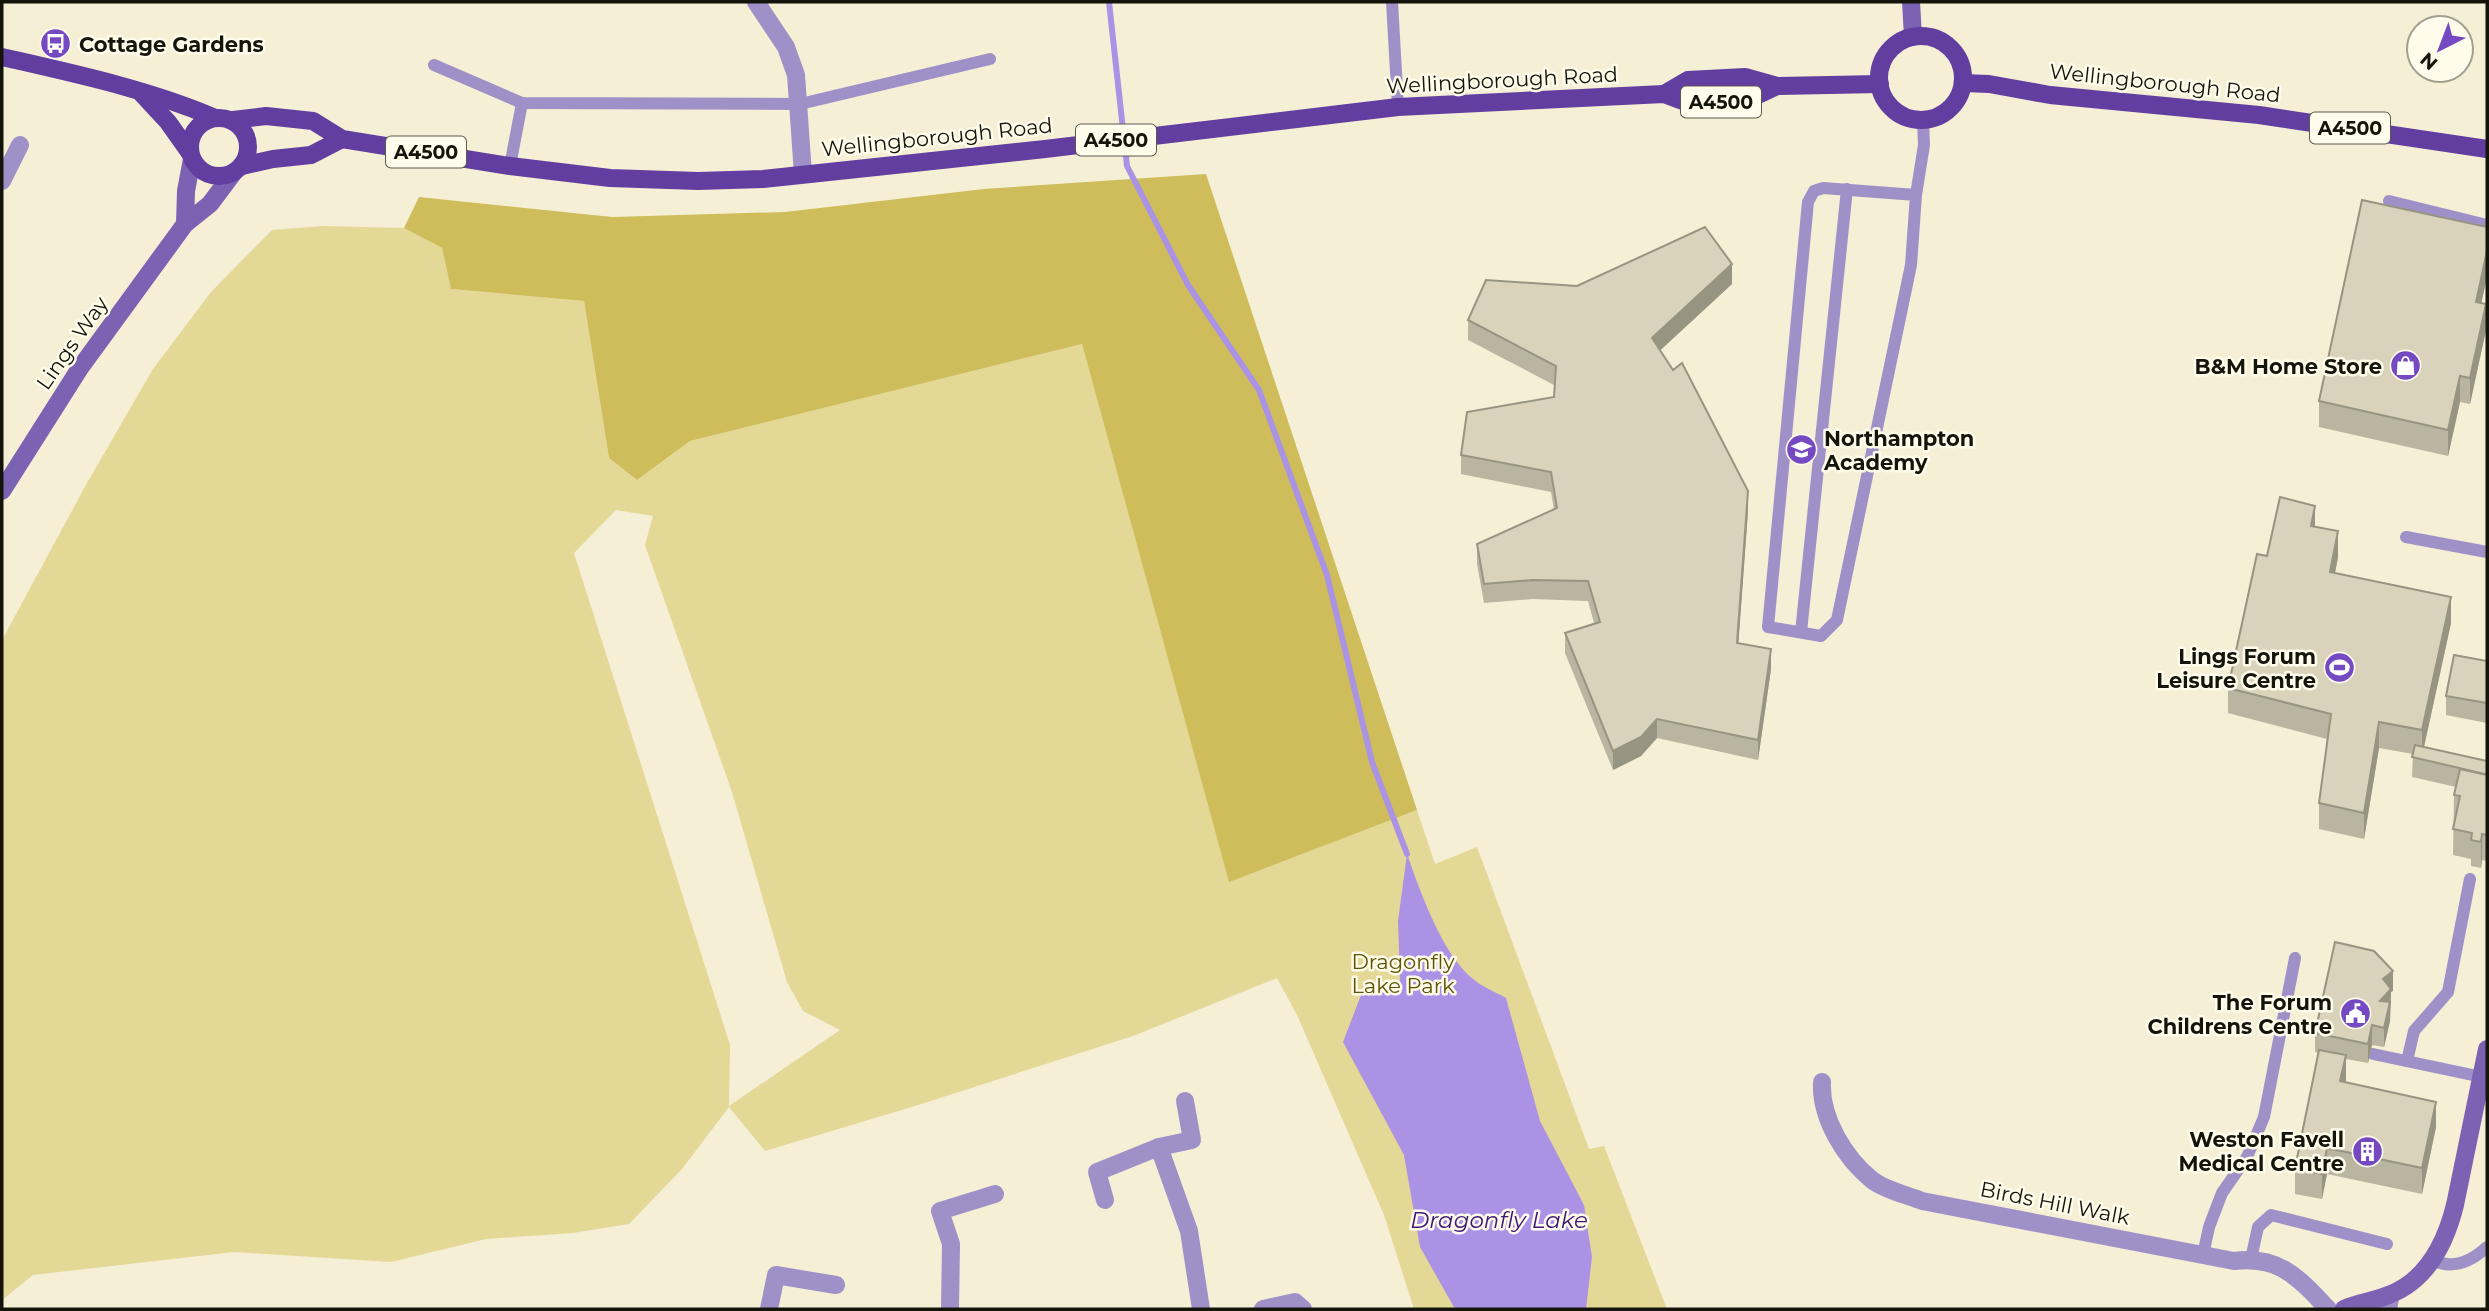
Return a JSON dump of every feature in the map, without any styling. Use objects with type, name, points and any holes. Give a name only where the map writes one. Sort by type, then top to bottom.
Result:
[{"type":"main road","points":[[1913,37],[1938,40],[1950,47],[1962,70],[1963,83],[1959,97],[1950,109],[1937,117],[1923,120],[1910,119],[1899,114],[1883,96],[1880,84],[1881,68],[1887,54],[1898,43],[1913,37]]},
{"type":"main road","points":[[2,57],[88,77],[177,102],[214,117],[233,120],[242,127],[249,146],[247,157],[238,169]]},
{"type":"main road","name":"Wellingborough Road","points":[[233,120],[266,117],[313,121],[342,139],[510,166],[610,178],[763,179],[1398,107],[1664,94],[1688,80],[1745,77],[1777,86],[1880,84]]},
{"type":"main road","name":"Wellingborough Road","points":[[1963,83],[1989,84],[2050,95],[2259,115],[2487,149]]},
{"type":"main road","points":[[142,94],[167,122],[200,169],[211,175],[223,176],[273,159],[311,155],[342,139]]},
{"type":"main road","points":[[191,156],[190,141],[195,130],[214,117]]},
{"type":"street","points":[[757,2],[786,47],[796,75],[803,174]]},
{"type":"street","points":[[1911,2],[1913,37]]},
{"type":"street","points":[[2,181],[20,145]]},
{"type":"street","points":[[185,224],[191,156]]},
{"type":"street","name":"Lings Way","points":[[2,491],[80,368],[185,224],[210,204],[238,169]]},
{"type":"street","points":[[2344,1309],[2389,1302],[2432,1260],[2449,1228],[2487,1049]]},
{"type":"street","name":"Birds Hill Walk","points":[[1822,1082],[1821,1098],[1841,1146],[1874,1181],[1922,1201],[2234,1261],[2251,1259],[2284,1268],[2303,1282],[2328,1309]]},
{"type":"street","points":[[1105,1200],[1097,1172],[1159,1147],[1192,1140],[1185,1101]]},
{"type":"street","points":[[1159,1147],[1189,1231],[1201,1309]]},
{"type":"street","points":[[950,1309],[951,1244],[940,1211],[995,1194]]},
{"type":"street","points":[[769,1309],[776,1275],[836,1285]]},
{"type":"street","points":[[1263,1309],[1295,1302],[1303,1309]]},
{"type":"lane","points":[[1392,2],[1398,107]]},
{"type":"lane","points":[[434,65],[522,103],[800,104],[990,59]]},
{"type":"lane","points":[[510,166],[522,103]]},
{"type":"lane","points":[[1916,195],[1823,188],[1814,191],[1808,202],[1768,627],[1821,636],[1837,620],[1911,265],[1916,195],[1924,145],[1923,120]]},
{"type":"lane","points":[[1801,632],[1847,189]]},
{"type":"lane","points":[[2389,201],[2487,225]]},
{"type":"lane","points":[[2406,537],[2487,548]]},
{"type":"lane","points":[[2407,1061],[2414,1031],[2448,992],[2470,879]]},
{"type":"lane","points":[[2203,1255],[2209,1227],[2222,1193],[2247,1157],[2263,1116],[2295,958]]},
{"type":"lane","points":[[2373,1054],[2482,1077]]},
{"type":"lane","points":[[2251,1259],[2258,1227],[2271,1215],[2387,1244]]},
{"type":"lane","points":[[2432,1260],[2444,1266],[2458,1265],[2487,1247]]},
{"type":"green space","name":"Dragonfly Lake Park","points":[[324,226],[404,228],[442,248],[451,289],[584,301],[609,458],[637,480],[690,441],[1082,344],[1229,881],[1417,810],[1435,864],[1477,847],[1589,1149],[1604,1146],[1667,1309],[1414,1309],[1384,1215],[1297,1015],[1277,978],[1133,1036],[765,1151],[729,1107],[682,1169],[629,1224],[573,1233],[486,1239],[391,1262],[234,1252],[33,1275],[2,1300],[2,640],[87,483],[153,369],[211,292],[272,230]],"holes":[[[616,510],[653,516],[645,545],[732,792],[787,982],[803,1011],[840,1030],[729,1106],[730,1045],[574,553]]]},
{"type":"shaded area","points":[[1206,174],[1417,810],[1229,882],[1082,344],[690,441],[637,480],[609,458],[584,301],[451,289],[442,248],[404,228],[419,197],[612,217],[785,212],[984,189]]},
{"type":"water","name":"Dragonfly Lake","points":[[1407,854],[1433,921],[1451,954],[1473,979],[1506,998],[1540,1121],[1584,1205],[1592,1257],[1586,1309],[1455,1309],[1420,1247],[1404,1155],[1343,1042],[1361,995],[1400,982],[1398,921]]},
{"type":"building","name":"B&M Home Store","points":[[2362,200],[2487,227],[2487,251],[2476,302],[2486,304],[2470,378],[2460,376],[2448,430],[2319,401]]},
{"type":"building","points":[[1705,227],[1732,264],[1652,338],[1673,370],[1682,363],[1748,491],[1737,643],[1771,649],[1758,740],[1657,719],[1641,737],[1613,751],[1565,633],[1600,622],[1588,581],[1532,580],[1484,584],[1477,544],[1557,508],[1551,472],[1461,455],[1467,412],[1554,397],[1556,366],[1468,320],[1486,280],[1577,286]]},
{"type":"building","name":"Lings Forum Leisure Centre","points":[[2280,497],[2315,506],[2311,526],[2338,531],[2330,572],[2451,597],[2422,730],[2379,722],[2364,813],[2319,803],[2331,714],[2228,688],[2257,554],[2267,556]]},
{"type":"building","points":[[2454,655],[2487,661],[2487,703],[2446,696]]},
{"type":"building","points":[[2415,745],[2487,761],[2487,775],[2412,757]]},
{"type":"building","points":[[2460,769],[2487,775],[2487,835],[2482,834],[2481,842],[2471,840],[2472,833],[2453,829],[2460,796],[2454,795]]},
{"type":"building","name":"The Forum Childrens Centre","points":[[2335,942],[2374,951],[2393,971],[2383,979],[2391,989],[2380,1001],[2390,1002],[2384,1028],[2372,1025],[2368,1044],[2315,1033]]},
{"type":"building","name":"Weston Favell Medical Centre","points":[[2319,1050],[2346,1055],[2340,1081],[2436,1102],[2422,1168],[2327,1148],[2322,1174],[2295,1168]]},
{"type":"waterway","points":[[1109,2],[1127,166],[1188,285],[1259,390],[1327,575],[1372,762],[1407,854]]},
{"type":"place","name":"Cottage Gardens","points":[[56,44]]},
{"type":"place","name":"B&M Home Store","points":[[2405,366]]},
{"type":"place","name":"Northampton Academy","points":[[1801,450]]},
{"type":"place","name":"Lings Forum Leisure Centre","points":[[2339,668]]},
{"type":"place","name":"The Forum Childrens Centre","points":[[2355,1014]]},
{"type":"place","name":"Weston Favell Medical Centre","points":[[2367,1151]]}]
